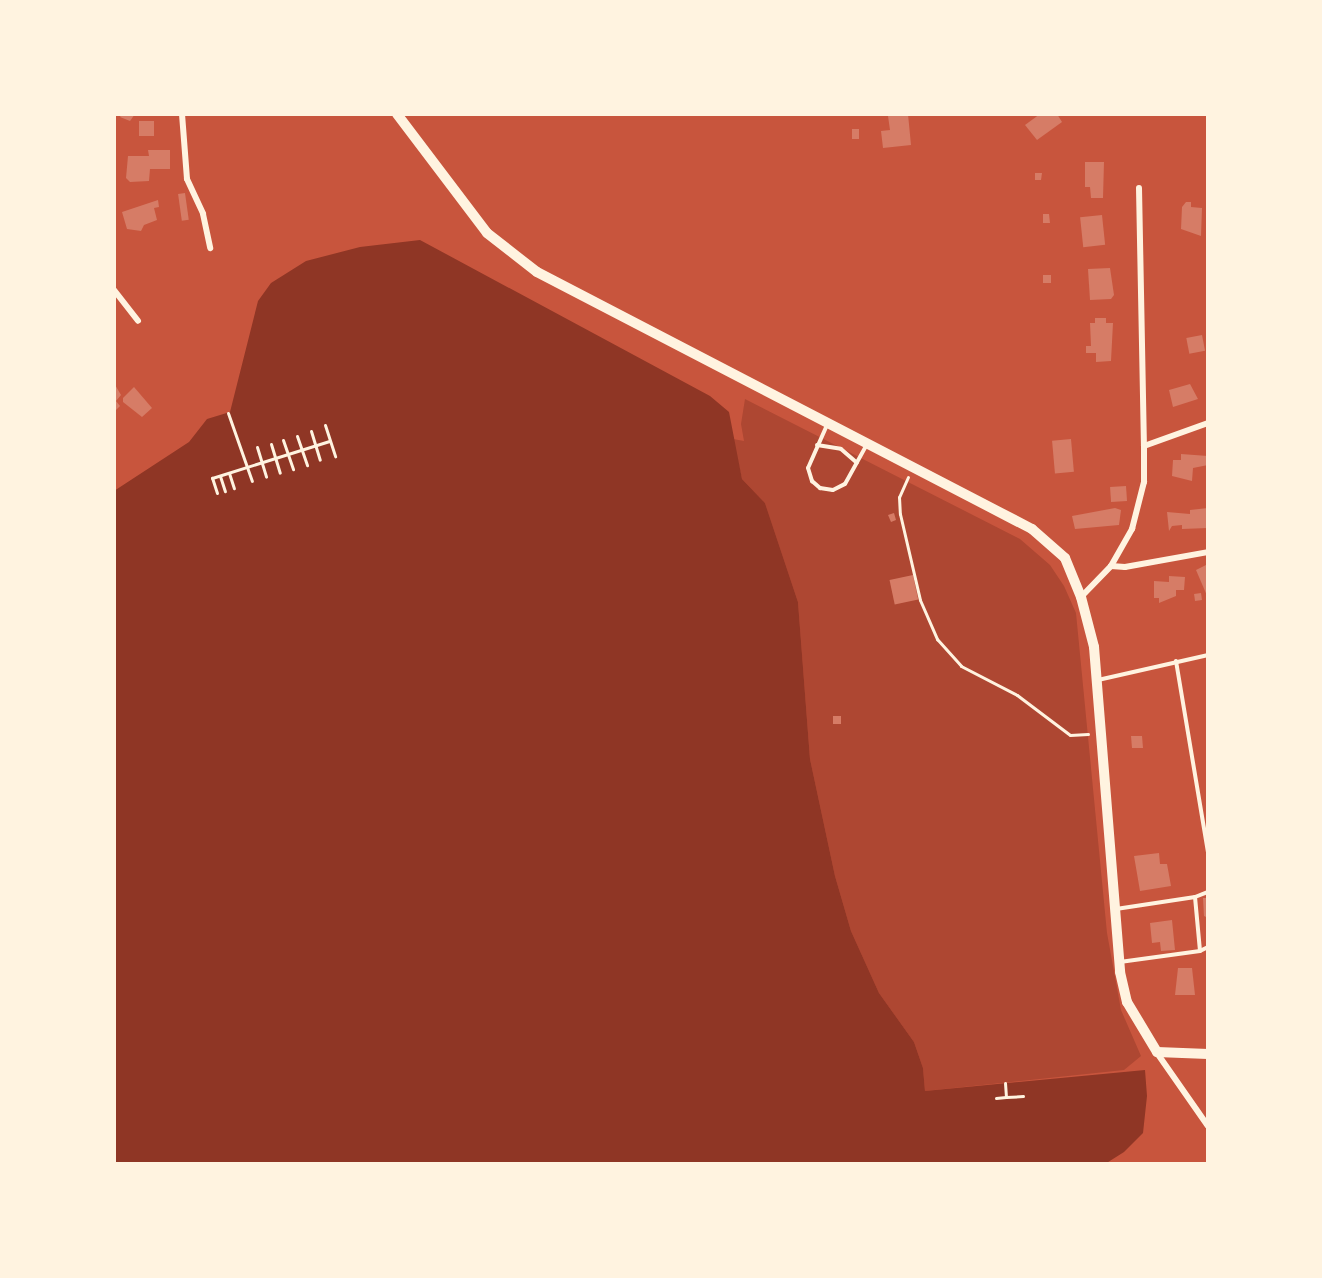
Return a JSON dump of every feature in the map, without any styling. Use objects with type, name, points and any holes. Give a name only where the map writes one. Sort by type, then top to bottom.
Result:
[{"type":"street","points":[[182,114],[187,179],[203,214],[210,248]]},
{"type":"street","points":[[397,114],[466,208],[510,253],[537,272],[866,446],[1032,529],[1065,558],[1081,597],[1097,680],[1119,962],[1127,1002],[1157,1052],[1208,1126]]},
{"type":"street","points":[[1081,597],[1111,566],[1132,529],[1144,482],[1139,188]]},
{"type":"street","points":[[114,290],[138,321]]},
{"type":"street","points":[[1144,446],[1208,423]]},
{"type":"street","points":[[1111,566],[1125,567],[1208,552]]},
{"type":"street","points":[[1157,1052],[1208,1054]]},
{"type":"lane","points":[[827,425],[808,468],[812,481],[820,488],[833,490],[844,484],[866,446]]},
{"type":"lane","points":[[817,445],[841,448],[856,464]]},
{"type":"lane","points":[[1097,680],[1208,655]]},
{"type":"lane","points":[[1176,661],[1208,852]]},
{"type":"lane","points":[[1115,909],[1195,897],[1208,892]]},
{"type":"lane","points":[[1195,897],[1200,951]]},
{"type":"lane","points":[[1119,962],[1200,951],[1208,947]]},
{"type":"path","points":[[228,413],[252,481]]},
{"type":"path","points":[[325,425],[335,456]]},
{"type":"path","points":[[311,431],[320,460]]},
{"type":"path","points":[[297,436],[307,465]]},
{"type":"path","points":[[283,440],[293,469]]},
{"type":"path","points":[[217,493],[212,478],[329,441]]},
{"type":"path","points":[[271,444],[280,473]]},
{"type":"path","points":[[257,447],[267,477]]},
{"type":"path","points":[[911,469],[899,497],[900,514],[920,600],[937,639],[961,666],[1017,695],[1070,735],[1102,734]]},
{"type":"path","points":[[229,473],[234,488]]},
{"type":"path","points":[[220,476],[225,492]]},
{"type":"path","points":[[1005,1083],[1006,1097]]},
{"type":"path","points":[[996,1098],[1023,1096]]},
{"type":"shaded area","points":[[420,240],[710,396],[729,412],[742,479],[765,503],[798,602],[810,759],[835,876],[851,931],[879,993],[914,1042],[923,1068],[925,1091],[1145,1070],[1147,1096],[1143,1133],[1124,1152],[1105,1164],[114,1164],[114,491],[189,442],[207,419],[230,412],[258,301],[271,283],[306,261],[360,247]]},
{"type":"shaded area","points":[[745,399],[1020,539],[1050,565],[1064,586],[1076,613],[1107,933],[1121,1010],[1141,1056],[1124,1070],[925,1091],[923,1068],[914,1042],[879,993],[851,931],[835,876],[810,759],[798,602],[765,503],[742,479],[733,439],[744,441],[741,424]]},
{"type":"building","points":[[122,114],[135,114],[130,121],[120,117]]},
{"type":"building","points":[[908,114],[911,145],[883,148],[881,131],[890,130],[888,116]]},
{"type":"building","points":[[1040,114],[1057,114],[1062,122],[1037,140],[1025,125]]},
{"type":"building","points":[[139,121],[154,121],[154,136],[139,136]]},
{"type":"building","points":[[852,129],[859,129],[859,139],[852,139]]},
{"type":"building","points":[[148,150],[170,150],[170,169],[150,169],[149,181],[130,182],[126,178],[128,156],[149,156]]},
{"type":"building","points":[[1085,162],[1104,162],[1103,198],[1091,198],[1090,187],[1085,187]]},
{"type":"building","points":[[1035,173],[1042,173],[1041,180],[1035,180]]},
{"type":"building","points":[[185,193],[189,220],[182,221],[178,194]]},
{"type":"building","points":[[158,200],[159,207],[154,208],[157,220],[144,225],[141,231],[127,229],[122,212]]},
{"type":"building","points":[[1186,202],[1191,202],[1191,207],[1202,208],[1201,236],[1181,229],[1182,207]]},
{"type":"building","points":[[1043,214],[1049,214],[1050,223],[1043,223]]},
{"type":"building","points":[[1102,215],[1105,245],[1083,247],[1080,217]]},
{"type":"building","points":[[1110,268],[1114,295],[1111,299],[1090,300],[1088,269]]},
{"type":"building","points":[[1043,275],[1051,275],[1051,283],[1043,283]]},
{"type":"building","points":[[1095,318],[1106,318],[1106,323],[1113,323],[1111,361],[1096,362],[1096,353],[1086,353],[1086,346],[1091,346],[1090,323],[1095,323]]},
{"type":"building","points":[[1202,335],[1205,351],[1189,354],[1186,338]]},
{"type":"building","points":[[114,383],[121,395],[116,401],[120,406],[115,411]]},
{"type":"building","points":[[1190,384],[1198,399],[1173,407],[1169,390]]},
{"type":"building","points":[[134,387],[152,408],[142,417],[123,402],[123,398]]},
{"type":"building","points":[[1071,439],[1074,472],[1055,474],[1052,441]]},
{"type":"building","points":[[1181,454],[1208,456],[1208,465],[1193,468],[1192,481],[1172,476],[1173,460],[1181,460]]},
{"type":"building","points":[[1126,486],[1127,501],[1111,502],[1110,487]]},
{"type":"building","points":[[1115,508],[1121,510],[1119,525],[1075,529],[1072,516]]},
{"type":"building","points":[[1208,508],[1208,528],[1182,529],[1182,525],[1172,526],[1169,531],[1167,512],[1190,514],[1190,510]]},
{"type":"building","points":[[894,513],[896,520],[891,522],[888,515]]},
{"type":"building","points":[[1208,564],[1208,598],[1196,570]]},
{"type":"building","points":[[913,575],[918,599],[895,604],[890,580]]},
{"type":"building","points":[[1169,576],[1185,577],[1184,590],[1176,590],[1176,596],[1159,603],[1159,598],[1154,598],[1154,581],[1169,582]]},
{"type":"building","points":[[1201,593],[1202,600],[1195,601],[1194,594]]},
{"type":"building","points":[[833,716],[841,716],[841,724],[833,724]]},
{"type":"building","points":[[1131,736],[1142,736],[1143,748],[1132,748]]},
{"type":"building","points":[[1159,853],[1160,864],[1167,864],[1171,886],[1140,891],[1134,856]]},
{"type":"building","points":[[1203,898],[1208,898],[1208,918],[1204,916]]},
{"type":"building","points":[[1172,920],[1175,950],[1161,951],[1160,942],[1152,943],[1150,923]]},
{"type":"building","points":[[1178,968],[1192,968],[1195,995],[1175,995]]}]
